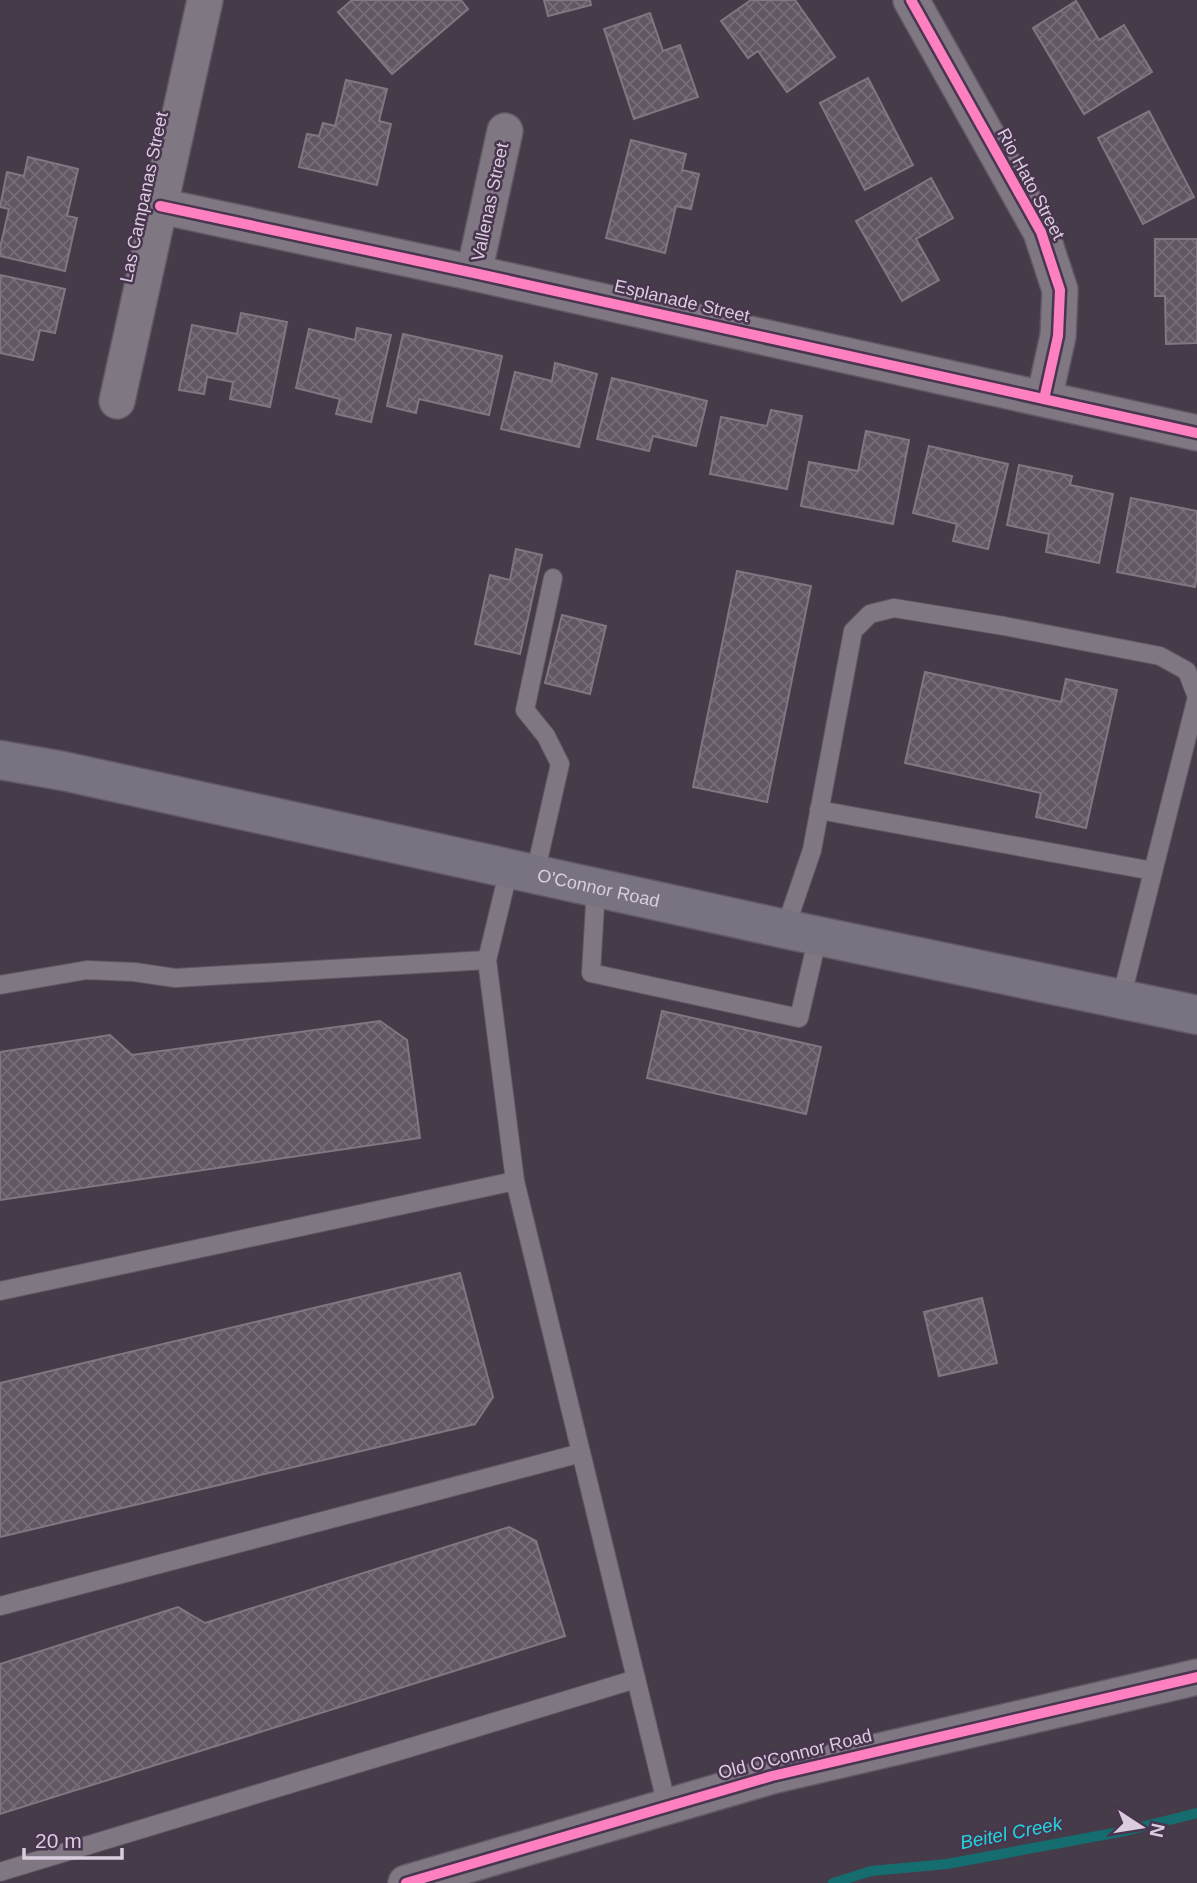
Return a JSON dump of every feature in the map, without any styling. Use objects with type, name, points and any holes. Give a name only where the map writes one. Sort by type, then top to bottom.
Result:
[{"type":"main road","name":"O'Connor Road","points":[[0,760],[63,771],[1197,1016]]},
{"type":"street","name":"Las Campanas Street","points":[[117,401],[205,0]]},
{"type":"street","name":"Rio Hato Street","points":[[911,0],[1041,232],[1053,267],[1060,290],[1058,336],[1044,399]]},
{"type":"street","name":"Vallenas Street","points":[[474,273],[505,131]]},
{"type":"street","name":"Esplanade Street","points":[[160,206],[1197,433]]},
{"type":"street","name":"Old O'Connor Road","points":[[406,1883],[772,1776],[1197,1676]]},
{"type":"lane","points":[[553,578],[525,710],[546,736],[560,764],[487,960],[515,1181],[667,1807]]},
{"type":"lane","points":[[596,888],[591,973],[799,1018],[801,932],[812,850],[853,631],[870,614],[894,608],[1160,656],[1187,671],[1197,697],[1121,999]]},
{"type":"lane","points":[[819,810],[1153,871]]},
{"type":"lane","points":[[0,985],[87,970],[134,972],[176,978],[487,960]]},
{"type":"lane","points":[[0,1291],[515,1181]]},
{"type":"lane","points":[[0,1606],[581,1453]]},
{"type":"lane","points":[[0,1872],[636,1679]]},
{"type":"building","points":[[352,0],[461,0],[468,9],[392,74],[338,12]]},
{"type":"building","points":[[544,0],[590,0],[591,5],[548,16]]},
{"type":"building","points":[[751,0],[795,0],[835,57],[787,92],[758,51],[748,58],[721,21]]},
{"type":"building","points":[[1076,1],[1099,40],[1124,25],[1152,72],[1084,114],[1033,28]]},
{"type":"building","points":[[650,13],[663,51],[680,45],[698,97],[634,119],[604,29]]},
{"type":"building","points":[[868,78],[913,165],[865,190],[820,103]]},
{"type":"building","points":[[346,80],[387,89],[379,121],[391,124],[377,185],[299,167],[307,134],[319,136],[323,123],[335,126]]},
{"type":"building","points":[[1149,111],[1194,197],[1143,224],[1098,138]]},
{"type":"building","points":[[631,140],[686,154],[682,170],[699,174],[691,209],[676,206],[665,253],[606,238]]},
{"type":"building","points":[[28,157],[78,169],[67,216],[77,218],[65,271],[0,256],[9,209],[0,207],[7,172],[24,176]]},
{"type":"building","points":[[931,178],[953,218],[916,239],[939,280],[902,301],[856,221]]},
{"type":"building","points":[[1155,239],[1197,239],[1197,343],[1166,344],[1165,296],[1155,296]]},
{"type":"building","points":[[0,275],[65,289],[55,333],[40,330],[33,360],[0,353]]},
{"type":"building","points":[[241,313],[287,322],[270,407],[230,399],[233,382],[207,377],[204,394],[179,390],[192,325],[237,334]]},
{"type":"building","points":[[357,328],[391,335],[371,422],[336,414],[340,399],[296,388],[309,329],[355,340]]},
{"type":"building","points":[[403,334],[502,356],[489,415],[419,399],[416,413],[387,406]]},
{"type":"building","points":[[555,363],[597,374],[579,447],[501,429],[515,372],[552,381]]},
{"type":"building","points":[[612,378],[707,401],[696,446],[653,436],[649,451],[597,439]]},
{"type":"building","points":[[771,410],[802,416],[787,489],[710,474],[721,417],[767,426]]},
{"type":"building","points":[[866,431],[909,440],[893,524],[801,506],[809,462],[858,471]]},
{"type":"building","points":[[929,446],[1008,464],[988,549],[953,541],[957,524],[913,513]]},
{"type":"building","points":[[1019,465],[1072,476],[1070,485],[1113,494],[1099,563],[1046,552],[1049,534],[1007,525]]},
{"type":"building","points":[[1131,498],[1197,511],[1195,587],[1117,572]]},
{"type":"building","points":[[516,549],[542,555],[520,654],[475,644],[490,575],[510,580]]},
{"type":"building","points":[[737,571],[811,586],[767,802],[693,787]]},
{"type":"building","points":[[562,615],[606,626],[590,694],[545,683]]},
{"type":"building","points":[[925,672],[1061,702],[1066,679],[1117,690],[1086,828],[1036,817],[1041,793],[905,763]]},
{"type":"building","points":[[662,1011],[821,1047],[806,1114],[647,1078]]},
{"type":"building","points":[[380,1021],[407,1040],[420,1138],[0,1200],[0,1052],[110,1035],[132,1055]]},
{"type":"building","points":[[460,1273],[493,1397],[475,1424],[0,1537],[0,1383]]},
{"type":"building","points":[[982,1298],[997,1363],[939,1376],[924,1312]]},
{"type":"building","points":[[509,1527],[536,1541],[565,1636],[0,1814],[0,1664],[178,1607],[205,1623]]},
{"type":"waterway","name":"Beitel Creek","points":[[833,1883],[871,1871],[947,1864],[1125,1831],[1197,1813]]},
{"type":"cycle path","points":[[911,0],[1041,232],[1060,290],[1058,336],[1044,399]]},
{"type":"cycle path","points":[[160,206],[1197,433]]},
{"type":"cycle path","points":[[406,1883],[772,1776],[1197,1677]]}]
